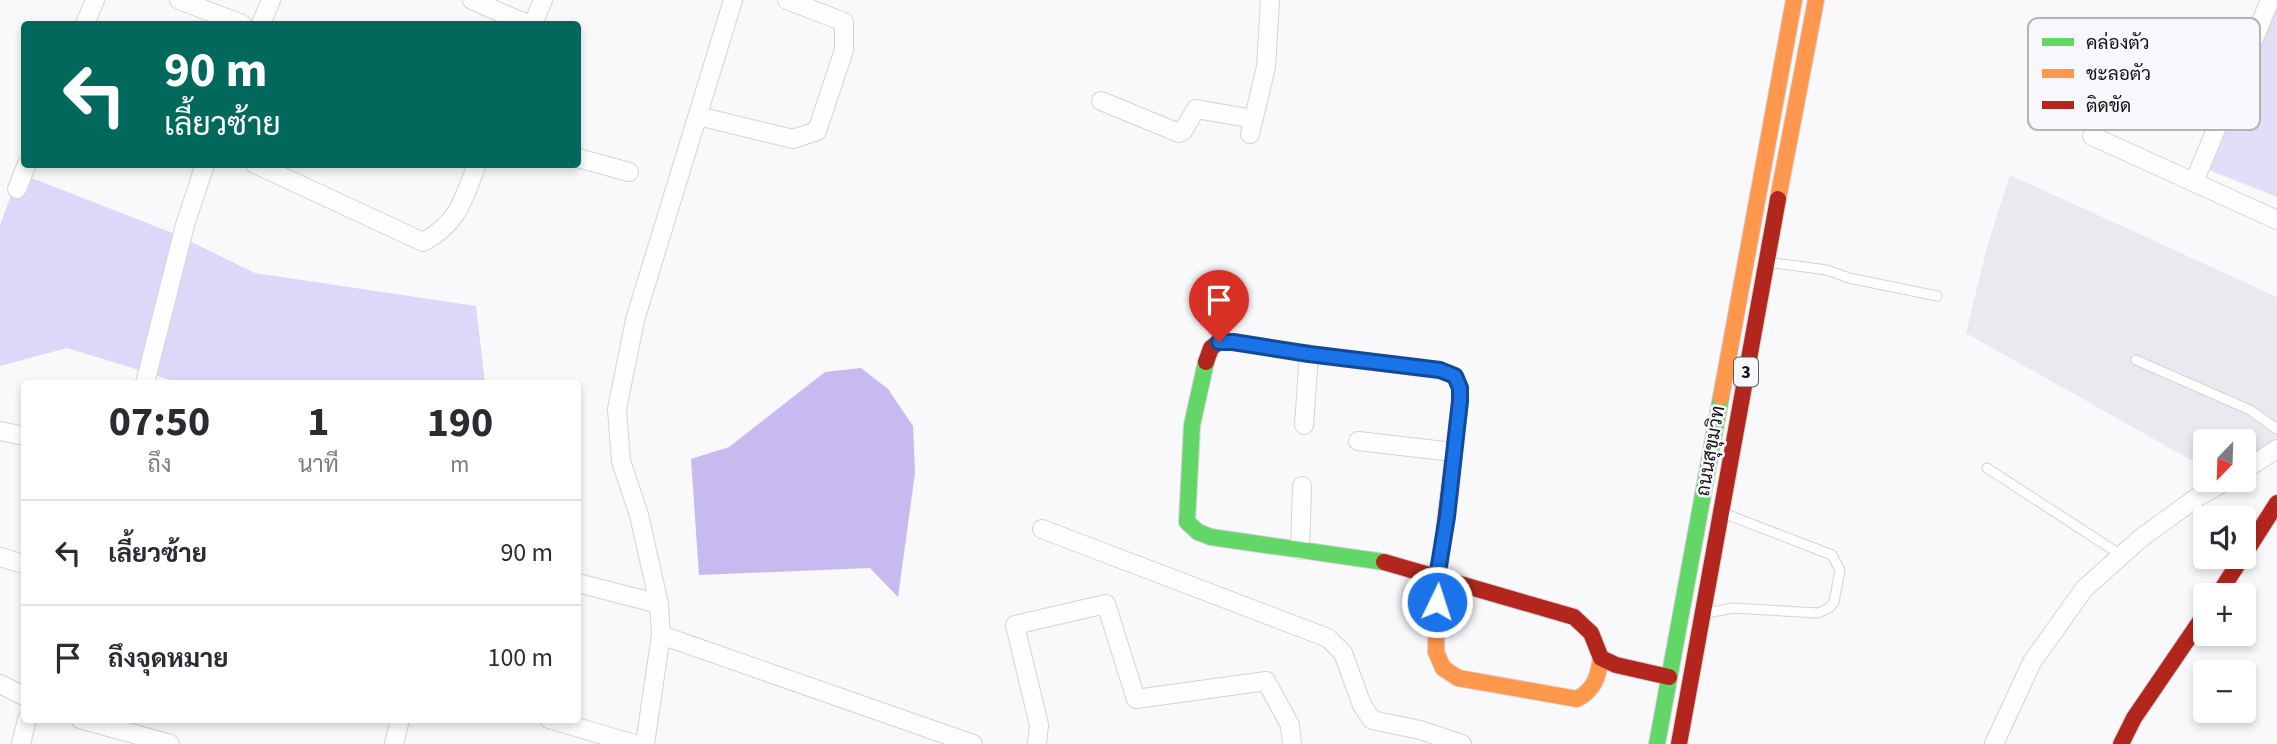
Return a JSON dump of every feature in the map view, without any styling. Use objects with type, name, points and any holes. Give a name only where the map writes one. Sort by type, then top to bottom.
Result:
[{"type":"street","points":[[86,21],[95,0]]},
{"type":"street","points":[[179,0],[234,21]]},
{"type":"street","points":[[262,21],[271,0]]},
{"type":"street","points":[[472,0],[520,21]]},
{"type":"street","points":[[534,21],[543,0]]},
{"type":"street","points":[[645,744],[661,635],[659,604],[639,515],[621,461],[617,409],[635,320],[733,0]]},
{"type":"street","points":[[698,116],[793,139],[817,131],[844,50],[844,22],[787,0]]},
{"type":"street","points":[[1101,101],[1179,133],[1183,131],[1196,109],[1251,127],[1266,67],[1270,0]]},
{"type":"street","name":"ถนนสุขุมวิท","points":[[1679,744],[1816,0]]},
{"type":"street","points":[[2260,24],[2270,0]]},
{"type":"street","name":"ถนนสุขุมวิท","points":[[1657,744],[1791,1]]},
{"type":"street","points":[[2194,182],[2216,130]]},
{"type":"street","points":[[2092,136],[2277,220]]},
{"type":"street","points":[[581,159],[629,172]]},
{"type":"street","points":[[17,189],[25,168]]},
{"type":"street","points":[[146,380],[185,225],[204,168]]},
{"type":"street","points":[[264,168],[423,242],[434,236],[457,215],[475,168]]},
{"type":"street","points":[[1453,452],[1447,517],[1437,577],[1438,663],[1445,672],[1458,678],[1577,699],[1588,694],[1597,680],[1601,658],[1591,633],[1574,617],[1437,577],[1382,562],[1211,537],[1198,532],[1187,522],[1186,496],[1192,425],[1211,348],[1219,342],[1440,370],[1455,376],[1460,388],[1453,452]]},
{"type":"street","points":[[1304,425],[1309,354]]},
{"type":"street","points":[[0,431],[21,435]]},
{"type":"street","points":[[1358,441],[1453,452]]},
{"type":"street","points":[[2256,462],[2277,449]]},
{"type":"street","points":[[1300,550],[1302,486]]},
{"type":"street","points":[[1994,744],[2032,662],[2084,589],[2120,555],[2206,492]]},
{"type":"street","points":[[2256,536],[2277,503]]},
{"type":"street","points":[[1042,529],[1328,638],[1343,653],[1362,705],[1372,720],[1420,730],[1462,744]]},
{"type":"street","points":[[0,557],[21,563]]},
{"type":"street","points":[[581,584],[659,604]]},
{"type":"street","points":[[1037,744],[1039,725],[1015,625],[1106,604],[1136,699],[1266,681],[1290,725],[1292,744]]},
{"type":"street","points":[[2121,744],[2134,718],[2193,632]]},
{"type":"street","points":[[661,635],[973,744]]},
{"type":"street","points":[[1601,658],[1616,665],[1669,677]]},
{"type":"street","points":[[0,684],[21,694]]},
{"type":"street","points":[[21,744],[26,723]]},
{"type":"street","points":[[98,723],[170,744]]},
{"type":"street","points":[[394,744],[399,723]]},
{"type":"street","points":[[563,723],[634,744]]},
{"type":"lane","points":[[1766,261],[1827,270],[1849,278],[1937,296]]},
{"type":"lane","points":[[2136,360],[2250,410],[2277,429]]},
{"type":"lane","points":[[1987,468],[2120,555]]},
{"type":"lane","points":[[1702,614],[1733,608],[1818,613],[1829,608],[1834,602],[1840,570],[1832,555],[1721,513]]},
{"type":"shaded area","points":[[2274,4],[2277,5],[2277,197],[2209,170],[2225,130],[2260,130],[2260,40]]},
{"type":"shaded area","points":[[19,173],[175,234],[255,273],[476,306],[485,380],[171,380],[67,348],[0,366],[0,225]]},
{"type":"shaded area","points":[[2010,175],[2277,297],[2277,449],[2256,462],[2256,429],[2193,429],[2193,461],[1966,333],[1987,247]]},
{"type":"shaded area","points":[[861,368],[888,389],[913,426],[915,473],[898,597],[870,568],[699,575],[691,459],[729,447],[825,372]]},
{"type":"traffic: fast","points":[[1206,362],[1192,425],[1187,522],[1198,532],[1211,537],[1384,562]]},
{"type":"traffic: fast","points":[[1657,744],[1721,397]]},
{"type":"traffic: slow","points":[[1721,397],[1794,0]]},
{"type":"traffic: slow","points":[[1778,199],[1816,0]]},
{"type":"traffic: slow","points":[[1437,588],[1436,652],[1443,668],[1458,678],[1577,699],[1595,682],[1601,658]]},
{"type":"traffic: jam","points":[[1679,744],[1778,199]]},
{"type":"traffic: jam","points":[[1206,362],[1211,348],[1219,342],[1233,342],[1439,370],[1455,376],[1460,388],[1460,401],[1437,588]]},
{"type":"traffic: jam","points":[[2256,536],[2277,503]]},
{"type":"traffic: jam","points":[[1384,562],[1574,617],[1591,633],[1601,658],[1616,665],[1669,677]]},
{"type":"traffic: jam","points":[[2226,583],[2235,569]]},
{"type":"traffic: jam","points":[[2121,744],[2134,718],[2193,632]]},
{"type":"route","points":[[1219,342],[1440,370],[1455,376],[1459,382],[1460,401],[1447,517],[1437,577],[1437,602]]}]
